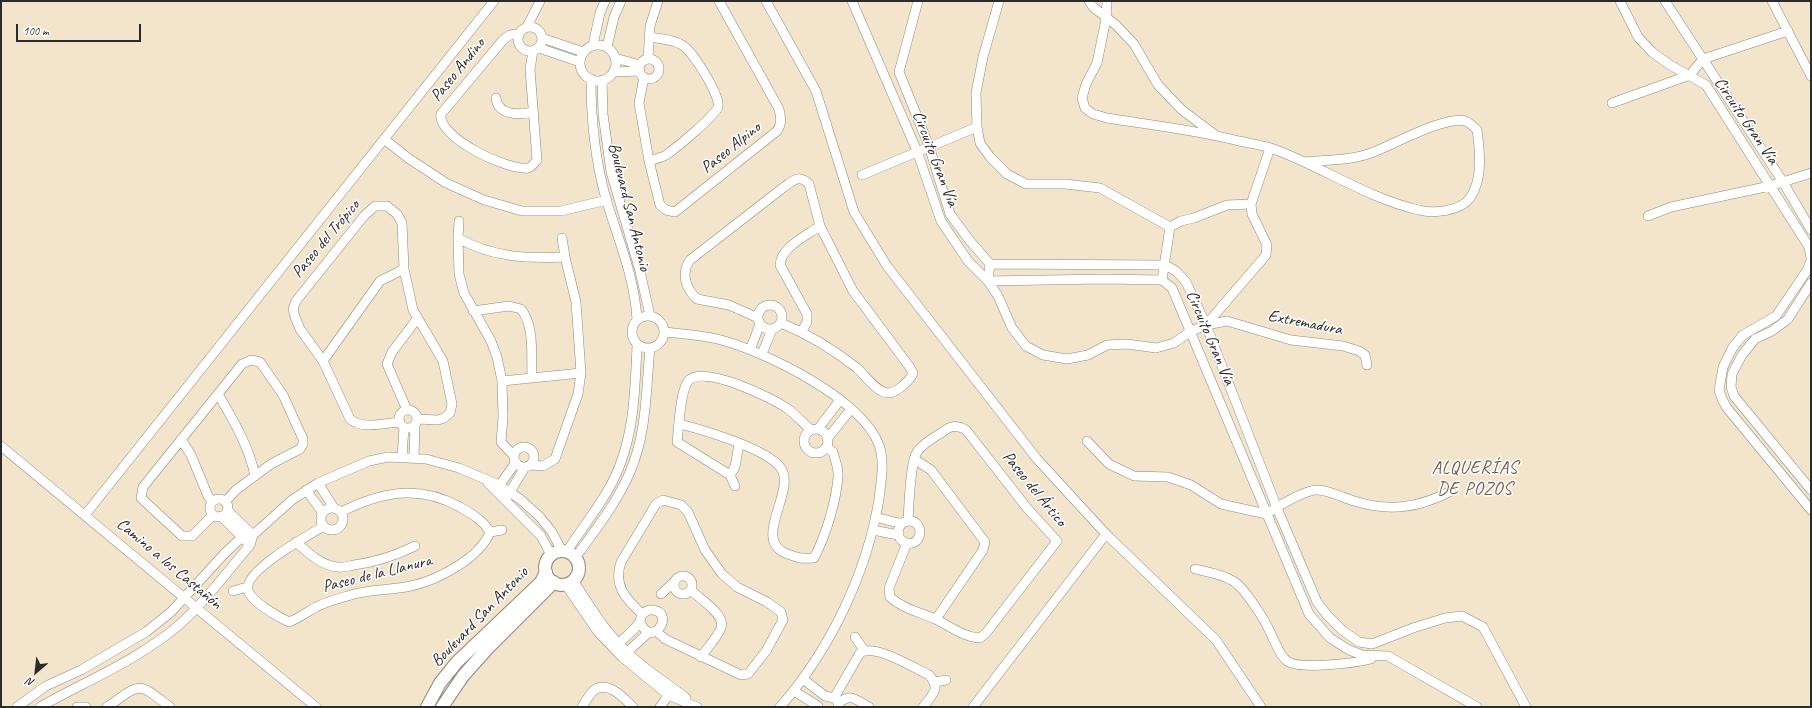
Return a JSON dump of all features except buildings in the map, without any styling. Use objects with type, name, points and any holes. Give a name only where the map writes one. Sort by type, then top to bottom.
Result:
[{"type":"street","points":[[85,516],[494,1]]},
{"type":"street","name":"Paseo Andino","points":[[540,1],[527,27],[519,34],[510,35],[503,40],[441,114],[441,120],[445,127],[458,139],[479,154],[502,164],[528,168],[533,165],[536,160],[530,69],[536,49],[542,38]]},
{"type":"street","points":[[593,45],[600,13],[605,1]]},
{"type":"street","points":[[607,47],[614,17],[621,1]]},
{"type":"street","points":[[641,71],[648,59],[650,26],[658,1]]},
{"type":"street","name":"Paseo Alpino","points":[[641,71],[639,103],[649,161],[660,204],[666,210],[675,212],[777,131],[780,127],[782,119],[779,109],[719,1]]},
{"type":"street","points":[[766,1],[816,92],[854,212],[887,266],[1037,459],[1106,534],[1216,640],[1260,704]]},
{"type":"street","name":"Circuito Gran Vía","points":[[852,1],[917,151],[941,221],[968,260],[988,281],[1104,279],[1162,280],[1172,288],[1309,614],[1330,638],[1349,650],[1362,655],[1388,656],[1477,707]]},
{"type":"street","points":[[885,78],[899,72],[918,1]]},
{"type":"street","points":[[999,1],[983,57],[976,93],[977,127],[980,143],[990,158],[1007,174],[1026,184],[1065,184],[1100,188],[1170,227]]},
{"type":"street","points":[[1089,1],[1106,19],[1116,25],[1134,44],[1158,85],[1182,110],[1214,135]]},
{"type":"street","points":[[1107,1],[1106,19],[1097,63],[1086,84],[1082,98],[1085,108],[1094,114],[1108,118],[1214,135],[1270,148],[1391,202],[1421,211],[1442,212],[1456,207],[1469,199],[1478,182],[1480,152],[1477,130],[1466,121],[1452,120],[1370,153],[1348,159],[1304,162]]},
{"type":"street","name":"Circuito Gran Vía","points":[[1620,1],[1638,38],[1652,52],[1670,65],[1706,85],[1809,247],[1811,259],[1810,270],[1776,316],[1743,335],[1733,347],[1723,367],[1719,390]]},
{"type":"street","name":"Circuito Gran Vía","points":[[1665,1],[1783,182],[1811,230]]},
{"type":"street","points":[[1772,1],[1811,76]]},
{"type":"street","points":[[527,27],[536,28],[542,38],[584,52]]},
{"type":"street","points":[[1612,103],[1690,75],[1703,59],[1788,30]]},
{"type":"street","points":[[519,34],[518,42],[522,48],[536,49],[580,62],[584,52],[593,45],[603,45],[607,47],[616,58],[654,78],[659,69],[655,60],[648,59]]},
{"type":"street","points":[[649,37],[682,44],[690,51],[715,92],[718,101],[718,107],[711,116],[665,156],[649,161]]},
{"type":"street","points":[[613,72],[616,58]]},
{"type":"street","name":"Boulevard San Antonio","points":[[442,707],[463,676],[488,648],[564,582],[578,574],[579,565],[568,553],[608,490],[628,443],[634,414],[637,345],[631,332],[636,320],[633,289],[601,177],[592,129],[590,79],[582,71],[580,62]]},
{"type":"street","points":[[590,79],[602,80],[613,72],[641,71]]},
{"type":"street","name":"Circuito Gran Vía","points":[[899,72],[930,146],[950,214],[970,241],[990,264]]},
{"type":"street","name":"Boulevard San Antonio","points":[[602,80],[603,114],[611,172],[635,253],[650,316]]},
{"type":"street","points":[[496,98],[498,106],[508,113],[520,114],[533,112]]},
{"type":"street","points":[[862,175],[977,127]]},
{"type":"street","points":[[384,139],[408,158],[446,183],[496,204],[522,211],[561,211],[607,200]]},
{"type":"street","points":[[1206,325],[1266,255],[1267,245],[1252,214],[1251,204],[1270,148]]},
{"type":"street","points":[[1648,216],[1671,207],[1770,186],[1811,173]]},
{"type":"street","points":[[750,350],[759,321],[760,310],[771,305],[778,308],[782,315],[779,326],[772,329],[767,329],[759,321],[729,305],[697,299],[686,285],[684,273],[690,260],[797,179],[804,179],[809,184],[820,226],[853,291],[910,366],[913,373],[911,379],[892,392],[886,393],[877,388],[857,368],[802,331],[781,322]]},
{"type":"street","points":[[1170,227],[1181,221],[1194,218],[1227,205],[1251,204]]},
{"type":"street","name":"Paseo del Trópico","points":[[375,206],[387,206],[397,214],[402,223],[404,269],[413,310],[417,319],[444,361],[452,404],[450,413],[444,418],[416,422],[410,428],[402,424],[362,425],[350,420],[324,361],[297,323],[293,309],[296,301],[364,216],[375,206]]},
{"type":"street","points":[[459,221],[459,274],[464,293],[491,341],[497,357],[502,381],[503,417],[501,442],[515,459],[528,466],[543,466],[555,458],[578,394],[581,373],[576,302],[562,238]]},
{"type":"street","points":[[802,331],[807,322],[807,314],[780,265],[781,258],[785,250],[820,226]]},
{"type":"street","points":[[1162,280],[1170,227]]},
{"type":"street","points":[[458,238],[473,247],[503,255],[546,258],[565,257]]},
{"type":"street","points":[[1165,265],[1103,266],[990,264],[988,281],[998,296],[1012,328],[1026,346],[1043,355],[1067,359],[1088,355],[1107,345],[1127,344],[1156,348],[1174,343],[1191,331]]},
{"type":"street","name":"Circuito Gran Vía","points":[[1165,265],[1176,271],[1186,282],[1206,325],[1277,508],[1317,602],[1342,630],[1359,642],[1372,644]]},
{"type":"street","points":[[1103,266],[1104,279]]},
{"type":"street","points":[[324,361],[380,281],[404,269]]},
{"type":"street","points":[[1811,283],[1788,319],[1772,331],[1755,340],[1742,355],[1732,374],[1731,387],[1734,396],[1811,490]]},
{"type":"street","points":[[1223,304],[1227,321]]},
{"type":"street","points":[[473,311],[510,306],[521,308],[527,317],[529,325],[532,378]]},
{"type":"street","points":[[636,320],[645,316],[650,316],[658,320],[663,327],[664,332],[662,341],[655,347],[650,348],[637,345]]},
{"type":"street","points":[[414,458],[415,414],[407,410],[387,364],[392,352],[417,319]]},
{"type":"street","name":"Extremadura","points":[[1191,331],[1206,325],[1227,321],[1291,340],[1343,346],[1360,351],[1365,355],[1367,365]]},
{"type":"street","points":[[762,354],[772,329]]},
{"type":"street","points":[[664,332],[721,340],[762,354],[795,370],[851,409],[872,431],[881,454],[882,475],[876,517],[851,594],[829,639],[794,692],[780,707]]},
{"type":"street","points":[[508,496],[541,536],[550,555],[568,553],[620,493],[631,470],[645,415],[650,348]]},
{"type":"street","points":[[251,360],[260,362],[283,395],[303,438],[300,449],[271,464],[236,490],[222,511],[192,536],[182,536],[141,498],[143,487],[218,394],[242,364],[251,360]]},
{"type":"street","points":[[502,381],[581,373]]},
{"type":"street","points":[[680,424],[715,433],[768,457],[780,467],[785,477],[773,531],[773,541],[779,550],[800,559],[814,558],[821,544],[832,507],[838,476],[833,452],[826,443],[824,432],[814,429],[788,409],[765,396],[718,378],[699,375],[690,379],[684,386],[677,442],[730,475],[735,486]]},
{"type":"street","points":[[1731,387],[1719,390],[1727,408],[1811,510]]},
{"type":"street","points":[[218,394],[249,454],[255,476]]},
{"type":"street","points":[[840,400],[814,429],[806,433],[804,439],[805,446],[809,450],[815,452],[821,451],[851,409]]},
{"type":"street","points":[[402,457],[402,424],[400,416],[407,410]]},
{"type":"street","name":"Paseo del Ártico","points":[[906,543],[889,588],[890,597],[897,604],[936,619],[970,637],[980,638],[986,633],[1057,542],[1027,508],[966,430],[959,426],[950,426],[923,445],[916,452],[914,459]]},
{"type":"street","points":[[181,439],[191,455],[208,496],[212,501]]},
{"type":"street","points":[[1087,441],[1109,464],[1134,476],[1168,477],[1191,485],[1221,504],[1266,514],[1298,496],[1318,489],[1365,504],[1397,508],[1433,501],[1451,491]]},
{"type":"street","points":[[730,475],[735,467],[739,444]]},
{"type":"street","name":"Camino a los Castañón","points":[[1,446],[316,707]]},
{"type":"street","points":[[497,488],[515,459],[518,450],[528,447],[534,455],[508,496]]},
{"type":"street","points":[[40,707],[108,671],[151,645],[179,625],[196,608],[250,545],[253,535],[292,500],[318,482],[369,461],[388,457],[414,458],[446,464],[481,477],[539,516],[568,553]]},
{"type":"street","points":[[876,517],[905,522],[914,522],[919,526],[921,533],[918,539],[913,543],[906,543],[901,540],[898,535],[898,528],[905,522],[914,459],[931,470],[984,542],[983,550],[936,619]]},
{"type":"street","points":[[318,482],[337,510],[343,520],[339,527],[331,530],[324,526],[321,519],[323,513],[327,509],[337,510],[370,498],[405,492],[430,495],[450,501],[485,523],[490,532],[502,530]]},
{"type":"street","points":[[306,490],[323,513]]},
{"type":"street","points":[[212,501],[220,499],[222,511],[250,545]]},
{"type":"street","points":[[663,500],[681,505],[688,512],[705,550],[712,562],[722,574],[737,587],[776,608],[780,612],[782,620],[780,628],[766,651],[748,674],[741,675],[701,657],[653,632],[643,629],[641,618],[626,598],[619,582],[618,569],[621,562],[656,504],[663,500]]},
{"type":"street","points":[[212,501],[210,510],[222,511],[253,535]]},
{"type":"street","points":[[233,591],[247,587],[251,579],[271,559],[296,542],[324,526]]},
{"type":"street","points":[[873,530],[898,535]]},
{"type":"street","name":"Paseo de la Llanura","points":[[247,587],[248,592],[255,600],[279,617],[288,626],[315,607],[334,600],[359,593],[412,586],[429,581],[452,570],[472,555],[487,539],[490,532]]},
{"type":"street","points":[[973,707],[1106,534]]},
{"type":"street","points":[[17,707],[46,686],[81,670],[146,632],[171,612],[224,553],[242,537],[253,535]]},
{"type":"street","name":"Paseo de la Llanura","points":[[296,542],[310,555],[323,562],[338,567],[375,562],[415,546]]},
{"type":"street","name":"Boulevard San Antonio","points":[[550,555],[546,563],[546,572],[549,578],[564,582]]},
{"type":"street","points":[[1195,569],[1232,580],[1238,585],[1266,622],[1279,649],[1288,662],[1294,664],[1315,665],[1373,659],[1372,644],[1413,628],[1445,618],[1462,616],[1483,627],[1526,707]]},
{"type":"street","name":"Boulevard San Antonio","points":[[427,707],[440,683],[457,662],[541,582],[546,572]]},
{"type":"street","points":[[661,594],[679,577],[685,576],[691,579],[693,585],[692,591],[686,595],[679,594],[674,589],[674,582]]},
{"type":"street","points":[[564,582],[598,632],[680,701],[697,707]]},
{"type":"street","points":[[692,591],[718,614],[722,621],[721,628],[701,657]]},
{"type":"street","points":[[616,646],[647,611],[653,610],[662,616],[663,622],[661,628],[653,632],[624,655]]},
{"type":"street","points":[[856,636],[864,650]]},
{"type":"street","points":[[834,701],[854,661],[864,650],[877,650],[929,675],[935,682],[936,685],[934,693],[923,707]]},
{"type":"street","points":[[802,679],[834,701]]},
{"type":"street","points":[[935,682],[946,680]]},
{"type":"street","points":[[107,707],[134,688],[139,687],[146,688],[170,707]]},
{"type":"street","points":[[582,707],[593,691],[601,687],[611,688],[620,694],[633,707]]},
{"type":"street","points":[[660,707],[670,692]]},
{"type":"street","points":[[794,692],[818,707],[820,700],[834,701],[851,697],[869,707]]},
{"type":"street","points":[[77,707],[86,707]]},
{"type":"district","name":"ALQUERÍAS DE POZOS","points":[[1475,478]]}]
